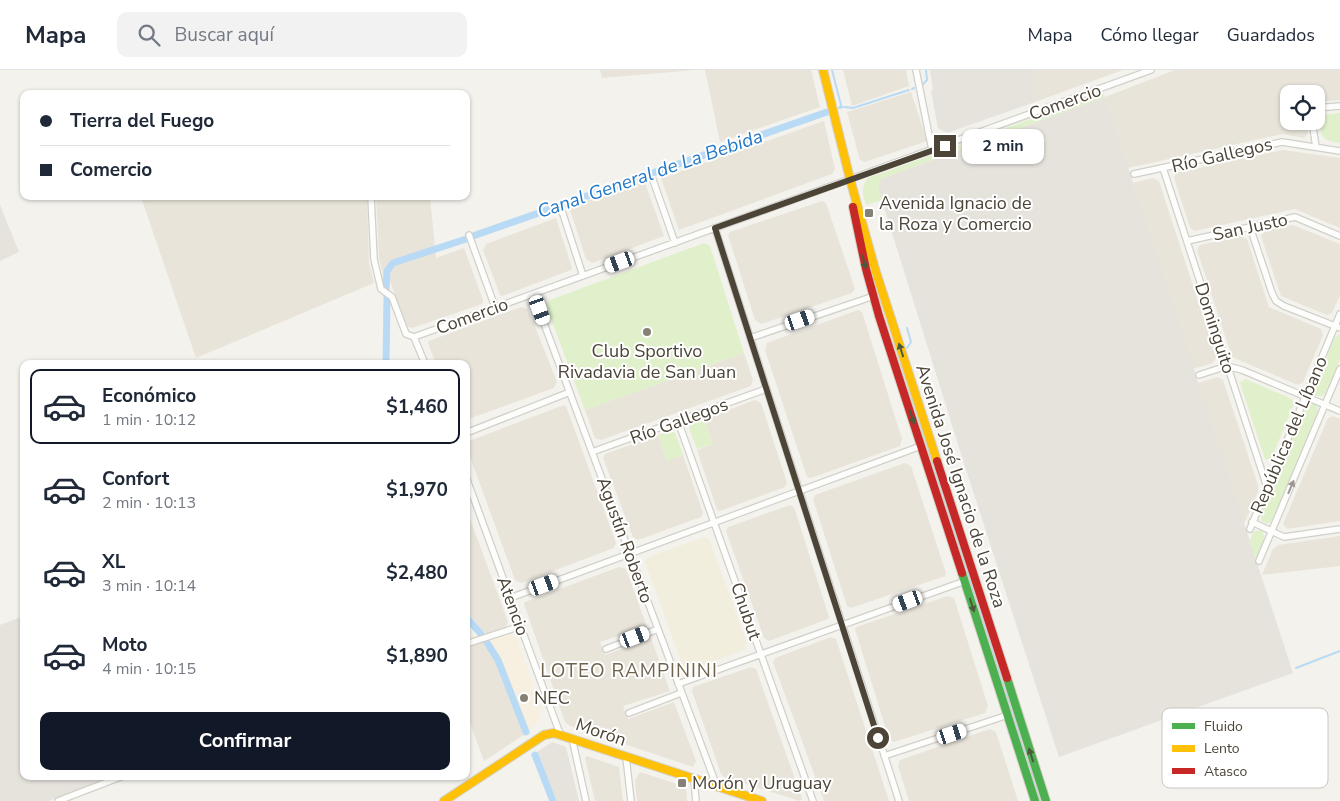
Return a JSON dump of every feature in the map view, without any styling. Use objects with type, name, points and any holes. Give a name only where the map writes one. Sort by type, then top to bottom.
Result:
[{"type":"main road","name":"Avenida José Ignacio de la Roza","points":[[823,70],[850,179],[882,290],[1046,801]]},
{"type":"main road","name":"Avenida José Ignacio de la Roza","points":[[850,179],[853,208],[874,296],[1035,801]]},
{"type":"main road","name":"Morón","points":[[444,801],[544,735],[554,732],[761,801]]},
{"type":"street","points":[[916,70],[932,150]]},
{"type":"street","name":"Comercio","points":[[414,337],[1150,70]]},
{"type":"street","points":[[1325,107],[1340,106]]},
{"type":"street","points":[[1313,130],[1316,147]]},
{"type":"street","name":"Río Gallegos","points":[[1134,174],[1282,142],[1340,151]]},
{"type":"street","name":"Dominguito","points":[[1163,168],[1267,487]]},
{"type":"street","points":[[653,180],[675,242]]},
{"type":"street","points":[[371,200],[374,259],[382,289],[392,297],[406,334],[414,337],[423,360]]},
{"type":"street","points":[[562,211],[583,276]]},
{"type":"street","name":"San Justo","points":[[1187,241],[1294,217],[1340,236]]},
{"type":"street","points":[[1250,227],[1276,301],[1337,327]]},
{"type":"street","points":[[715,228],[899,801]]},
{"type":"street","points":[[469,235],[496,308]]},
{"type":"street","name":"Agustín Roberto","points":[[533,294],[716,787]]},
{"type":"street","points":[[750,338],[874,296]]},
{"type":"street","name":"República del Líbano","points":[[1250,529],[1337,327],[1340,314]]},
{"type":"street","points":[[1198,375],[1227,366],[1242,370],[1340,411]]},
{"type":"street","name":"República del Líbano","points":[[1259,561],[1340,369]]},
{"type":"street","name":"Río Gallegos","points":[[592,452],[766,389]]},
{"type":"street","points":[[470,431],[570,392]]},
{"type":"street","name":"Chubut","points":[[678,421],[813,801]]},
{"type":"street","points":[[510,598],[922,446]]},
{"type":"street","name":"Atencio","points":[[470,488],[560,734]]},
{"type":"street","points":[[1252,522],[1284,537],[1340,529]]},
{"type":"street","points":[[678,684],[964,581]]},
{"type":"street","points":[[470,643],[521,626]]},
{"type":"street","points":[[606,648],[658,629]]},
{"type":"street","points":[[629,713],[682,693]]},
{"type":"street","points":[[884,756],[1008,715]]},
{"type":"street","points":[[572,738],[586,801]]},
{"type":"street","points":[[626,757],[630,801]]},
{"type":"street","points":[[58,801],[113,780]]},
{"type":"street","points":[[694,780],[696,801]]},
{"type":"shaded area","points":[[600,70],[695,70],[602,78]]},
{"type":"shaded area","points":[[705,70],[811,70],[820,107],[720,142]]},
{"type":"shaded area","points":[[843,70],[906,70],[909,86],[852,106]]},
{"type":"shaded area","points":[[930,70],[1032,70],[1035,102],[947,133],[938,128],[931,91],[933,90]]},
{"type":"shaded area","points":[[1032,70],[1123,70],[1035,102]]},
{"type":"shaded area","points":[[1175,70],[1340,70],[1340,100],[1325,101],[1325,85],[1280,85],[1280,130],[1308,130],[1308,133],[1304,138],[1282,134],[1128,168],[1105,97]]},
{"type":"shaded area","points":[[911,92],[927,141],[865,162],[860,160],[847,112]]},
{"type":"shaded area","points":[[1105,97],[1293,673],[1196,708],[1162,708],[1162,720],[1059,757],[878,188],[881,179]]},
{"type":"shaded area","points":[[824,121],[835,169],[832,174],[679,230],[661,178]]},
{"type":"shaded area","points":[[1283,150],[1340,158],[1340,228],[1295,209],[1195,231],[1190,228],[1174,178],[1176,173]]},
{"type":"shaded area","points":[[1153,178],[1159,181],[1216,357],[1213,363],[1193,369],[1133,183]]},
{"type":"shaded area","points":[[642,181],[645,183],[664,236],[592,263],[586,259],[569,207]]},
{"type":"shaded area","points":[[142,200],[367,200],[369,263],[374,283],[196,358]]},
{"type":"shaded area","points":[[376,200],[430,200],[436,258],[464,248],[483,300],[482,304],[412,328],[406,326],[389,278],[391,275],[384,277],[379,258]]},
{"type":"shaded area","points":[[822,201],[826,203],[855,289],[852,293],[761,324],[755,320],[728,235],[730,232]]},
{"type":"shaded area","points":[[0,205],[19,252],[0,261]]},
{"type":"shaded area","points":[[556,218],[572,268],[571,270],[502,296],[500,295],[483,250],[486,244]]},
{"type":"shaded area","points":[[1293,225],[1340,244],[1340,295],[1332,313],[1327,315],[1281,296],[1261,236],[1264,231]]},
{"type":"shaded area","points":[[1241,236],[1247,239],[1269,307],[1321,329],[1323,335],[1303,382],[1298,385],[1232,357],[1197,250],[1200,245]]},
{"type":"shaded area","points":[[521,307],[528,309],[557,382],[554,388],[470,419],[470,360],[434,360],[428,343],[429,341]]},
{"type":"shaded area","points":[[858,310],[862,312],[902,439],[900,446],[811,478],[807,477],[765,350],[767,343]]},
{"type":"shaded area","points":[[744,353],[753,380],[751,386],[601,440],[595,438],[585,410]]},
{"type":"shaded area","points":[[1218,377],[1223,380],[1258,485],[1258,492],[1244,524],[1198,383]]},
{"type":"shaded area","points":[[755,400],[761,403],[787,483],[785,487],[720,511],[717,510],[697,450],[713,444],[704,419]]},
{"type":"shaded area","points":[[564,405],[566,406],[616,543],[614,548],[521,583],[515,580],[470,457],[470,441]]},
{"type":"shaded area","points":[[1333,416],[1340,419],[1340,521],[1287,529],[1283,524],[1328,418]]},
{"type":"shaded area","points":[[658,435],[667,461],[683,455],[703,513],[701,517],[638,540],[633,537],[603,458],[605,454]]},
{"type":"shaded area","points":[[905,463],[911,466],[946,573],[945,576],[851,608],[847,606],[813,499],[815,495]]},
{"type":"shaded area","points":[[790,505],[794,507],[829,617],[769,641],[764,638],[726,531],[728,527]]},
{"type":"shaded area","points":[[470,519],[508,622],[506,627],[486,634],[470,616]]},
{"type":"shaded area","points":[[1340,536],[1340,566],[1262,575],[1273,549],[1278,545]]},
{"type":"shaded area","points":[[704,537],[709,539],[747,643],[745,650],[689,670],[683,667],[645,562],[648,557]]},
{"type":"shaded area","points":[[619,567],[626,569],[647,627],[600,642],[605,655],[651,638],[670,691],[623,706],[628,719],[674,702],[696,761],[693,767],[570,726],[565,722],[524,604],[525,602]]},
{"type":"shaded area","points":[[948,596],[954,598],[988,706],[985,713],[894,742],[889,739],[855,629],[856,627]]},
{"type":"shaded area","points":[[20,618],[20,780],[103,780],[48,801],[0,801],[0,625]]},
{"type":"shaded area","points":[[510,634],[516,638],[541,708],[539,721],[525,734],[494,655],[484,641]]},
{"type":"shaded area","points":[[831,637],[836,639],[889,801],[824,801],[773,662],[775,658]]},
{"type":"shaded area","points":[[484,641],[494,655],[525,734],[484,761],[470,723],[470,646]]},
{"type":"shaded area","points":[[751,667],[756,669],[802,799],[800,801],[724,777],[721,774],[692,691],[693,687]]},
{"type":"shaded area","points":[[990,729],[996,732],[1018,801],[909,801],[898,766],[900,760]]},
{"type":"shaded area","points":[[552,742],[566,747],[579,801],[557,801],[537,752]]},
{"type":"shaded area","points":[[587,756],[619,767],[623,801],[595,801],[585,758]]},
{"type":"shaded area","points":[[640,772],[686,787],[687,801],[637,801],[635,781]]},
{"type":"green space","points":[[1103,93],[1105,97],[881,179],[878,188],[882,200],[866,205],[863,188],[868,178]]},
{"type":"green space","points":[[1340,113],[1340,143],[1329,141],[1322,134],[1321,130],[1325,130],[1325,115]]},
{"type":"green space","name":"Club Sportivo Rivadavia de San Juan","points":[[704,243],[710,246],[744,353],[585,410],[546,305],[550,300]]},
{"type":"green space","points":[[1340,334],[1340,359],[1326,393],[1322,396],[1317,396],[1314,394],[1313,389],[1335,337]]},
{"type":"green space","points":[[892,341],[894,341],[1042,801],[1038,801]]},
{"type":"green space","points":[[1245,379],[1292,399],[1294,404],[1271,459],[1265,459],[1240,383]]},
{"type":"green space","points":[[1309,404],[1317,406],[1318,412],[1272,520],[1269,523],[1265,523],[1261,520],[1261,514],[1306,406]]},
{"type":"green space","points":[[704,419],[713,444],[697,449],[689,428],[691,423]]},
{"type":"green space","points":[[670,431],[675,433],[683,455],[667,461],[658,435]]},
{"type":"green space","points":[[1261,530],[1264,541],[1256,560],[1250,541],[1253,532]]},
{"type":"waterway","points":[[832,70],[841,105],[839,108],[843,107]]},
{"type":"waterway","points":[[923,84],[927,80],[926,70]]},
{"type":"waterway","points":[[845,107],[853,108],[909,90]]},
{"type":"waterway","name":"Canal General de La Bebida","points":[[473,236],[827,112]]},
{"type":"waterway","name":"Canal General de La Bebida","points":[[386,289],[387,271],[393,263],[466,239]]},
{"type":"waterway","name":"Canal General de La Bebida","points":[[386,360],[387,297]]},
{"type":"waterway","points":[[907,328],[911,342],[907,348]]},
{"type":"waterway","points":[[898,353],[1040,801]]},
{"type":"waterway","name":"Canal General de La Bebida","points":[[470,622],[481,634]]},
{"type":"waterway","name":"Canal General de La Bebida","points":[[486,641],[498,660],[526,732]]},
{"type":"waterway","points":[[1296,668],[1340,651]]},
{"type":"waterway","name":"Canal General de La Bebida","points":[[535,755],[553,801]]},
{"type":"traffic: fast","points":[[962,573],[1035,801]]},
{"type":"traffic: fast","points":[[1007,678],[1046,801]]},
{"type":"traffic: slow","points":[[823,70],[875,269],[937,461]]},
{"type":"traffic: slow","points":[[444,801],[544,735],[554,733],[762,801]]},
{"type":"traffic: jam","points":[[853,207],[866,269],[879,316],[962,573]]},
{"type":"traffic: jam","points":[[937,461],[1007,678]]},
{"type":"place","name":"Avenida Ignacio de la Roza y Comercio","points":[[869,213]]},
{"type":"place","name":"Club Sportivo Rivadavia de San Juan","points":[[647,332]]},
{"type":"place","name":"NEC","points":[[524,698]]},
{"type":"place","name":"Morón y Uruguay","points":[[682,783]]},
{"type":"district","name":"LOTEO RAMPININI","points":[[629,671]]},
{"type":"route","points":[[878,738],[715,228],[945,146]]}]
